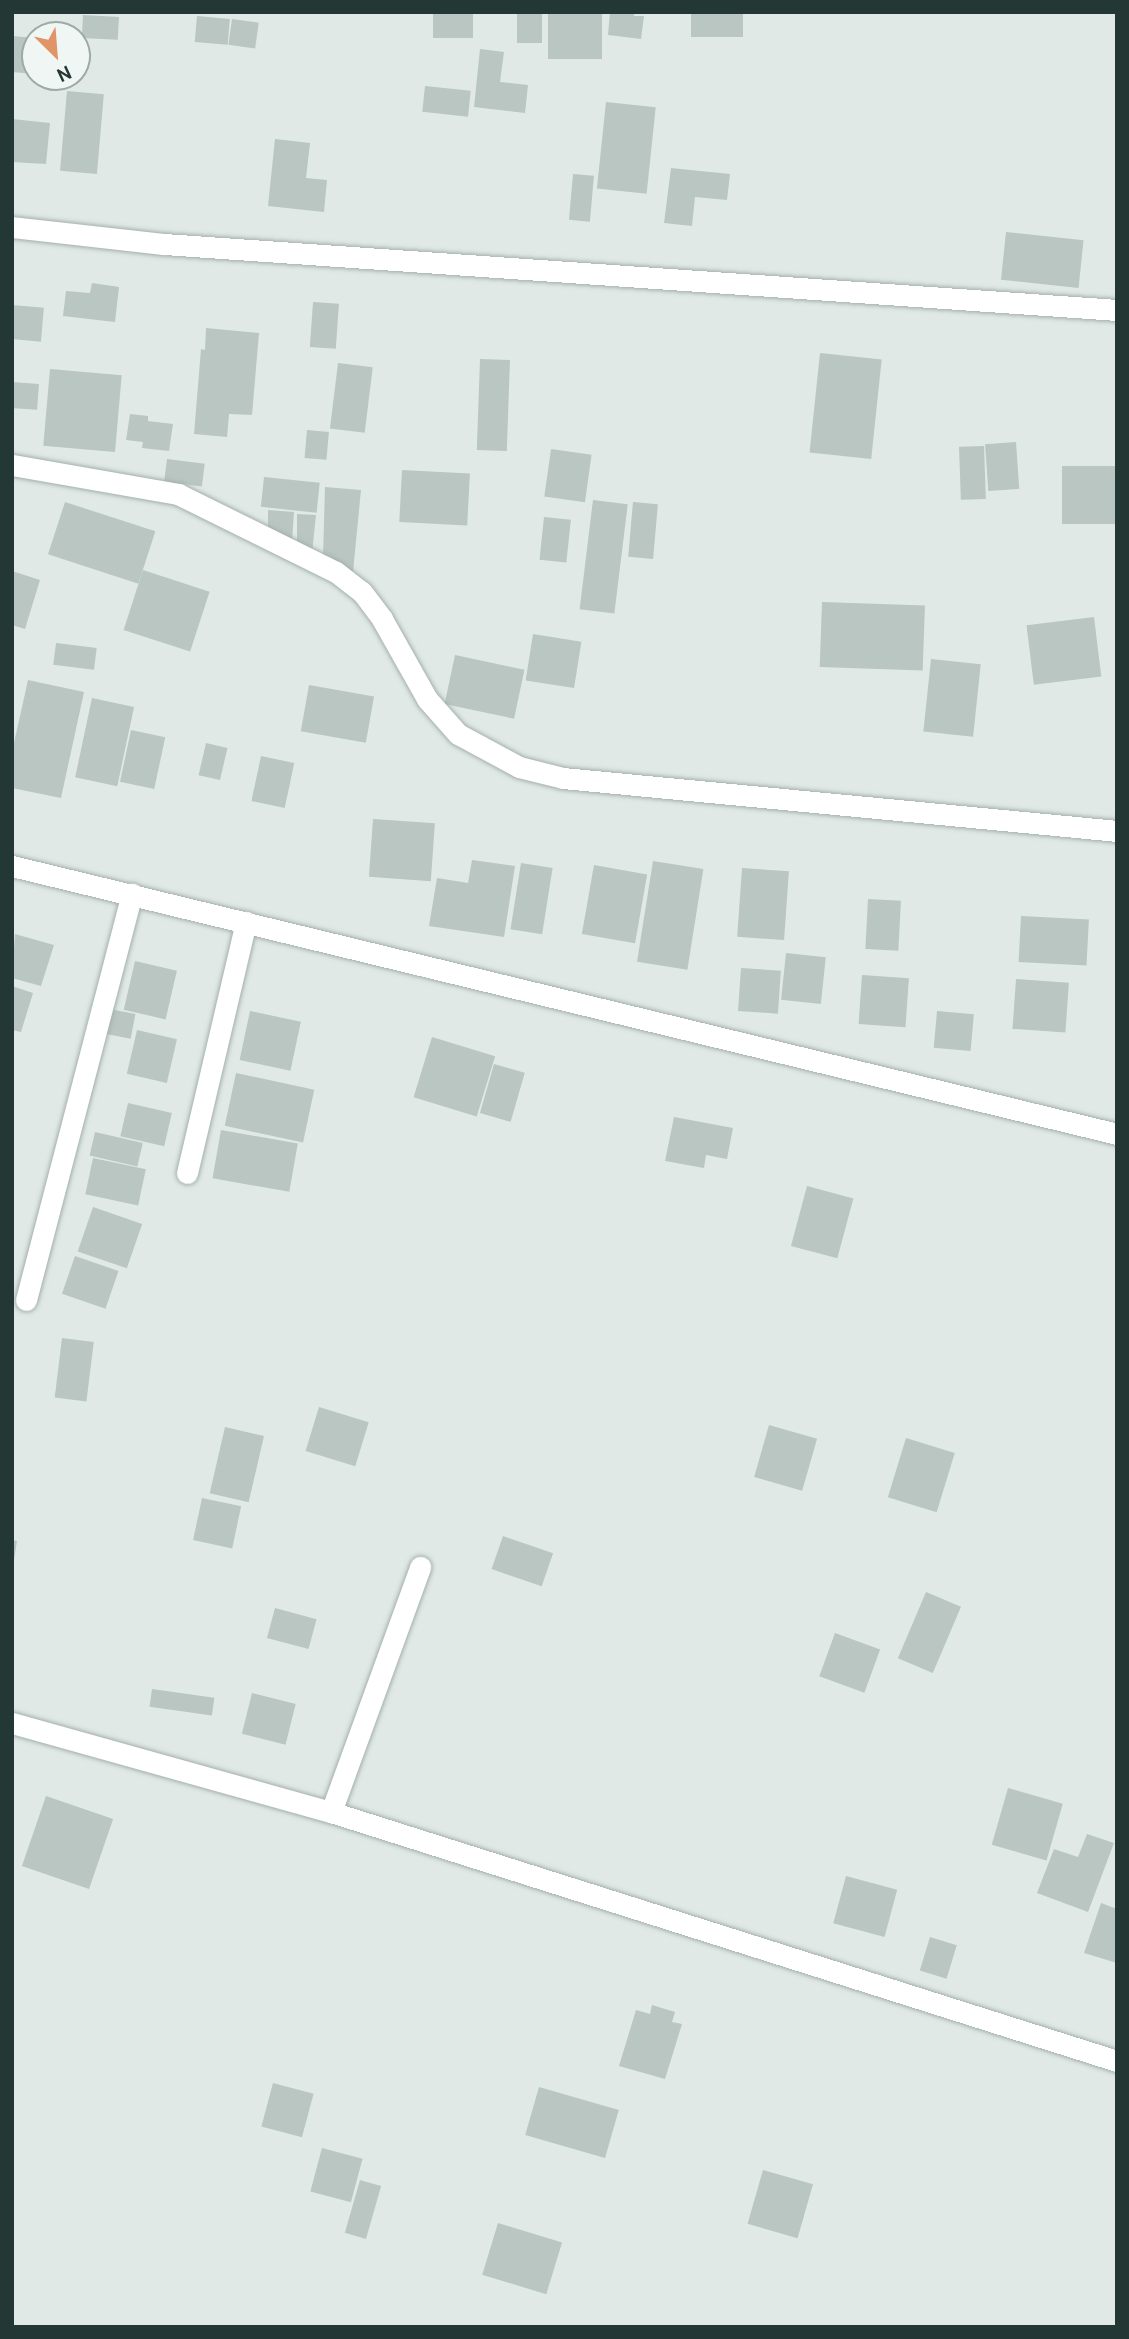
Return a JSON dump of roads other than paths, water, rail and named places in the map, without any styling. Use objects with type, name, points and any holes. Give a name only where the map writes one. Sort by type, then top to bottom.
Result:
[{"type":"street","points":[[12,227],[164,244],[1117,310]]},
{"type":"street","points":[[12,465],[178,494],[336,572],[362,592],[382,619],[426,699],[458,734],[519,767],[563,778],[1117,831]]},
{"type":"street","points":[[12,866],[1117,1134]]},
{"type":"street","points":[[26,1300],[132,894]]},
{"type":"street","points":[[187,1173],[246,922]]},
{"type":"street","points":[[331,1812],[420,1567]]},
{"type":"street","points":[[12,1723],[331,1812],[1117,2061]]}]
